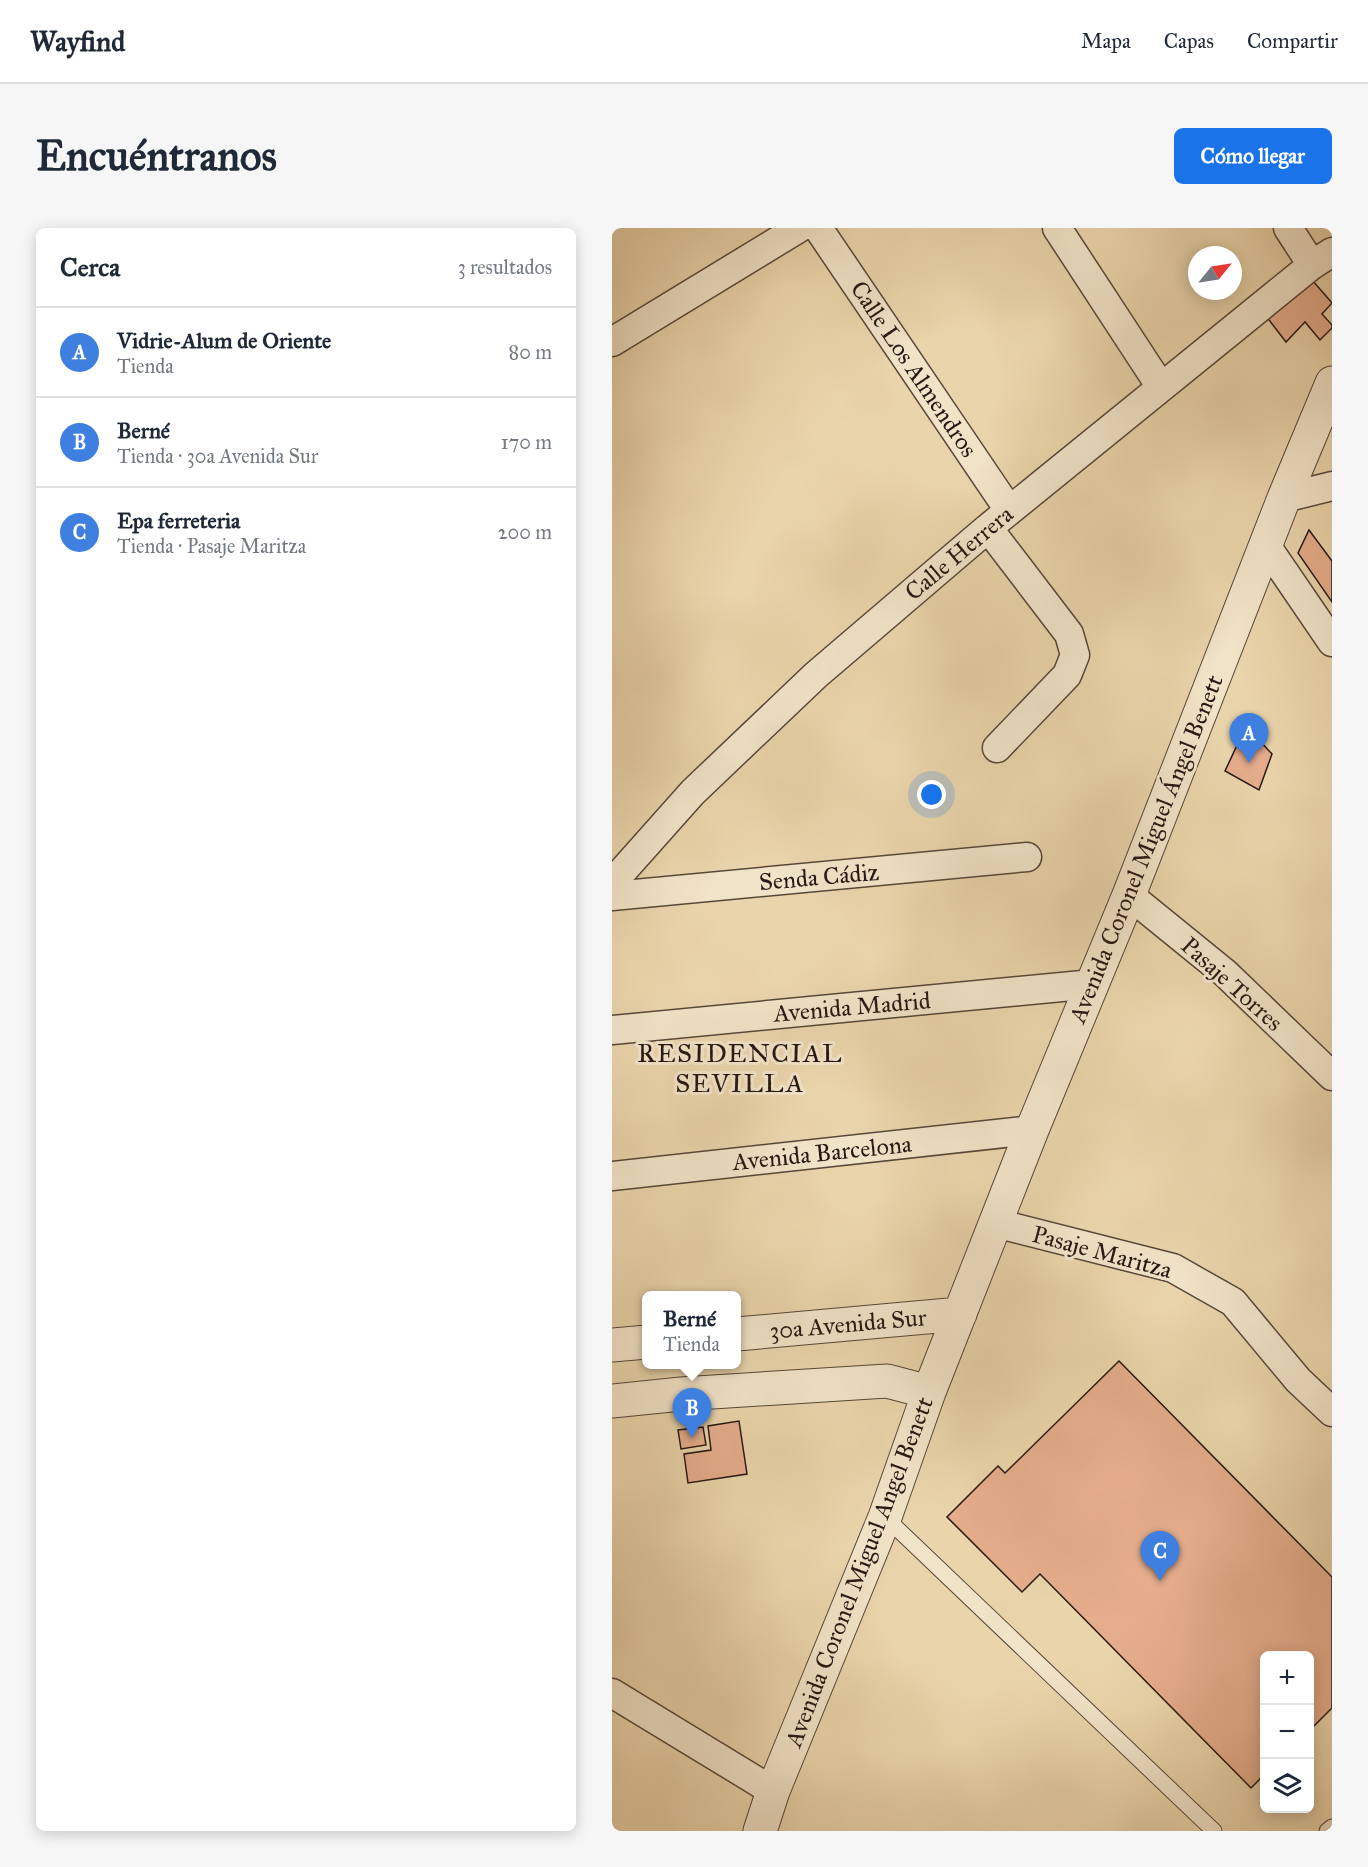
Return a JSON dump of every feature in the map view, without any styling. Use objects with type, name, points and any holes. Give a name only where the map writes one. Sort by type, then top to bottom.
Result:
[{"type":"street","points":[[612,342],[799,228]]},
{"type":"street","name":"Calle Los Almendros","points":[[818,228],[1069,634],[1075,655],[1067,675],[997,748]]},
{"type":"street","points":[[1057,228],[1161,387]]},
{"type":"street","points":[[1288,228],[1322,258]]},
{"type":"street","name":"Calle Herrera","points":[[612,884],[693,792],[808,683],[998,519],[1322,258]]},
{"type":"street","name":"Avenida Coronel Miguel Ángel Benett","points":[[960,1314],[1032,1130],[1129,895],[1265,544],[1332,383]]},
{"type":"street","points":[[1284,498],[1332,486]]},
{"type":"street","points":[[1265,544],[1332,642]]},
{"type":"street","name":"Senda Cádiz","points":[[612,896],[1027,857]]},
{"type":"street","name":"Pasaje Torres","points":[[1129,895],[1225,973],[1332,1076]]},
{"type":"street","name":"Avenida Madrid","points":[[612,1030],[1093,984]]},
{"type":"street","name":"Avenida Barcelona","points":[[612,1176],[1032,1130]]},
{"type":"street","name":"Pasaje Maritza","points":[[995,1223],[1173,1268],[1233,1302],[1298,1380],[1332,1412]]},
{"type":"street","name":"30a Avenida Sur","points":[[741,1334],[960,1314]]},
{"type":"street","name":"Avenida Coronel Miguel Angel Benett","points":[[769,1817],[885,1517],[929,1392],[960,1314]]},
{"type":"street","points":[[612,1345],[642,1342]]},
{"type":"street","points":[[612,1401],[681,1394],[887,1381],[929,1392]]},
{"type":"street","points":[[612,1693],[769,1817]]},
{"type":"lane","points":[[885,1517],[1214,1831]]},
{"type":"lane","points":[[1327,1831],[1332,1827]]},
{"type":"building","points":[[1312,280],[1332,303],[1322,314],[1332,328],[1320,340],[1305,322],[1286,342],[1266,316]]},
{"type":"building","points":[[1309,530],[1332,561],[1332,602],[1298,553]]},
{"type":"building","points":[[1246,726],[1272,754],[1259,790],[1225,771]]},
{"type":"building","points":[[1119,1361],[1332,1577],[1332,1708],[1314,1726],[1314,1651],[1260,1651],[1260,1779],[1251,1788],[1040,1574],[1022,1592],[947,1517],[998,1466],[1005,1473]]},
{"type":"building","points":[[739,1421],[747,1474],[688,1483],[684,1454],[711,1450],[708,1426]]},
{"type":"building","points":[[703,1427],[706,1445],[681,1449],[678,1430]]},
{"type":"place","name":"Vidrie-Alum de Oriente","points":[[1249,763]]},
{"type":"place","name":"Berné","points":[[692,1438]]},
{"type":"place","name":"Epa ferreteria","points":[[1160,1581]]},
{"type":"district","name":"RESIDENCIAL SEVILLA","points":[[740,1068]]}]
